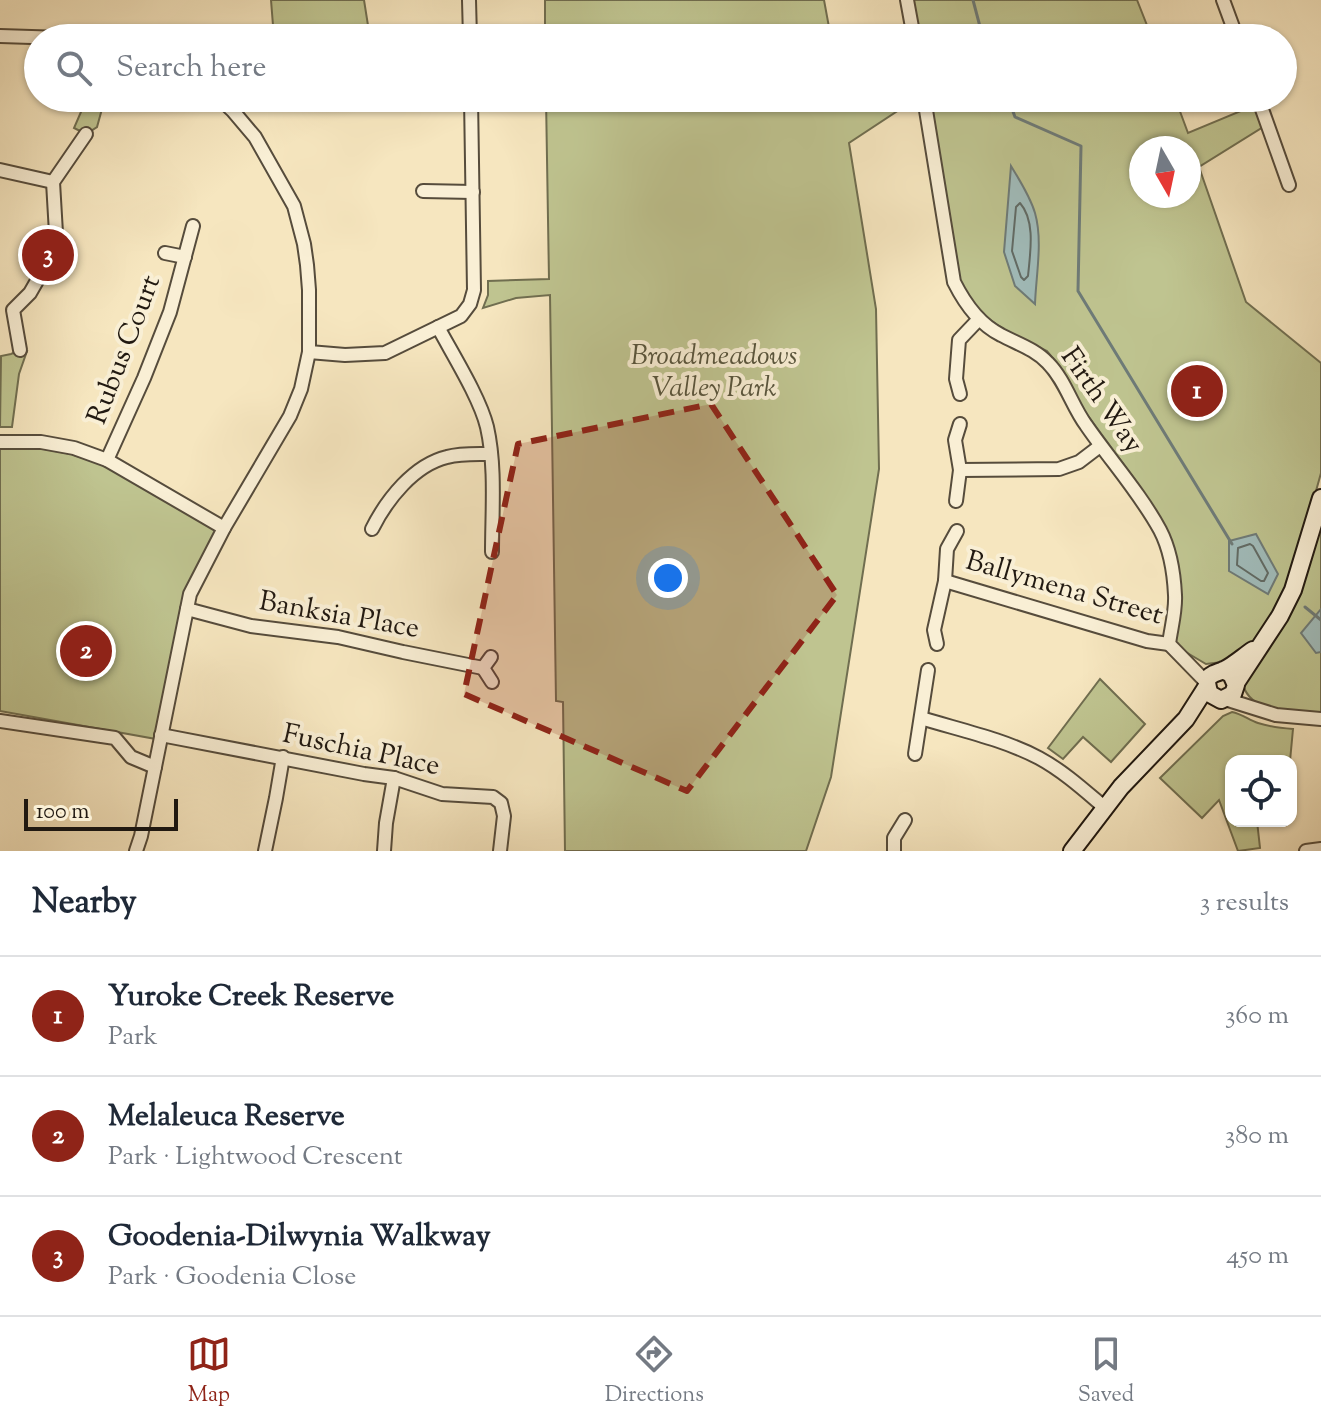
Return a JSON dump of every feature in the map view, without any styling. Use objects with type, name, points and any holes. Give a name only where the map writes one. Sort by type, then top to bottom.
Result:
[{"type":"street","points":[[469,0],[470,24]]},
{"type":"street","points":[[907,0],[911,24]]},
{"type":"street","points":[[1223,0],[1232,24]]},
{"type":"street","points":[[0,36],[24,37]]},
{"type":"street","points":[[138,851],[190,594],[224,528],[290,416],[301,389],[309,352],[307,265],[294,206],[255,137],[234,112]]},
{"type":"street","points":[[309,352],[345,355],[385,353],[461,316],[470,304],[474,290],[471,112]]},
{"type":"street","name":"Firth Way","points":[[926,112],[954,282],[963,300],[979,319],[997,334],[1035,351],[1051,365],[1077,412],[1161,532],[1172,565],[1176,598],[1169,644]]},
{"type":"street","points":[[1263,112],[1289,185]]},
{"type":"street","points":[[56,233],[53,182],[86,134]]},
{"type":"street","points":[[0,170],[53,182]]},
{"type":"street","points":[[423,191],[473,192]]},
{"type":"street","name":"Rubus Court","points":[[107,460],[170,312],[193,226]]},
{"type":"street","name":"Rubus Court","points":[[165,253],[185,257]]},
{"type":"street","points":[[20,350],[6,309],[30,293],[42,272]]},
{"type":"street","points":[[960,394],[956,379],[959,340],[979,319]]},
{"type":"street","points":[[438,327],[487,425],[491,454],[492,552]]},
{"type":"street","points":[[956,501],[960,470],[955,440],[960,424]]},
{"type":"street","points":[[0,442],[41,442],[74,448],[107,460],[224,528]]},
{"type":"street","points":[[960,470],[1059,469],[1079,462],[1100,446]]},
{"type":"street","points":[[372,529],[399,489],[422,467],[451,456],[491,454]]},
{"type":"street","points":[[1186,719],[1233,694],[1293,590],[1321,498]]},
{"type":"street","name":"Ballymena Street","points":[[937,644],[934,630],[945,581],[947,549],[957,531]]},
{"type":"street","name":"Ballymena Street","points":[[945,581],[1147,641],[1169,644]]},
{"type":"street","name":"Banksia Place","points":[[187,609],[251,626],[338,637],[403,652],[487,662],[492,682]]},
{"type":"street","points":[[1169,644],[1214,677],[1231,674],[1254,707]]},
{"type":"street","points":[[1072,851],[1104,807],[1186,719],[1214,677],[1260,644]]},
{"type":"street","points":[[915,754],[928,670]]},
{"type":"street","points":[[1214,677],[1210,694],[1276,715],[1321,719]]},
{"type":"street","points":[[921,718],[1041,759],[1104,807]]},
{"type":"street","points":[[0,721],[115,738],[131,757],[155,767]]},
{"type":"street","name":"Fuschia Place","points":[[161,735],[394,778],[442,794],[493,797],[501,803],[504,816],[500,851]]},
{"type":"street","points":[[265,851],[283,757]]},
{"type":"street","points":[[384,851],[394,778]]},
{"type":"street","points":[[894,851],[894,838],[905,820]]},
{"type":"street","points":[[1306,851],[1321,849]]},
{"type":"highlighted area","points":[[711,404],[837,595],[687,791],[464,694],[518,444]]},
{"type":"green space","points":[[271,0],[364,0],[368,24],[273,24]]},
{"type":"green space","points":[[545,0],[824,0],[828,24],[545,24]]},
{"type":"green space","points":[[913,0],[1137,0],[1146,24],[917,24]]},
{"type":"green space","points":[[81,112],[101,112],[97,127],[86,134],[74,128]]},
{"type":"green space","name":"Broadmeadows Valley Park","points":[[546,112],[896,112],[849,143],[876,309],[879,469],[831,777],[806,851],[565,851],[563,702],[556,701],[550,295],[516,298],[483,308],[488,295],[488,281],[549,279]]},
{"type":"green space","points":[[930,112],[1180,112],[1188,133],[1238,112],[1258,112],[1263,127],[1201,166],[1201,136],[1129,136],[1129,208],[1201,208],[1201,173],[1246,302],[1321,363],[1321,473],[1288,591],[1263,630],[1242,654],[1230,661],[1206,664],[1178,647],[1174,640],[1164,527],[1133,477],[1080,405],[1067,377],[1047,351],[1008,332],[980,313],[967,297],[958,274]]},
{"type":"green space","points":[[56,233],[65,237],[52,272],[42,272],[33,278],[28,276],[45,238]]},
{"type":"green space","points":[[27,351],[19,374],[12,427],[0,427],[1,356]]},
{"type":"green space","points":[[0,448],[39,448],[104,465],[218,530],[184,592],[156,739],[0,711]]},
{"type":"green space","points":[[1321,519],[1321,715],[1273,710],[1253,700],[1242,680]]},
{"type":"green space","points":[[1100,679],[1145,724],[1111,762],[1083,737],[1063,759],[1048,748]]},
{"type":"green space","points":[[1232,712],[1262,724],[1293,729],[1291,755],[1225,755],[1225,816],[1219,800],[1202,818],[1160,778],[1223,716]]},
{"type":"green space","points":[[1229,827],[1258,827],[1260,848],[1238,851]]},
{"type":"water","points":[[1011,166],[1030,201],[1037,224],[1039,246],[1035,304],[1015,286],[1004,252]]},
{"type":"water","points":[[1256,534],[1278,574],[1268,594],[1229,571],[1229,541]]},
{"type":"water","points":[[1321,609],[1321,652],[1316,653],[1301,633]]},
{"type":"waterway","points":[[973,0],[979,24]]},
{"type":"waterway","points":[[1013,112],[1015,117],[1081,146],[1078,291],[1232,544]]},
{"type":"waterway","points":[[1305,607],[1321,620]]},
{"type":"place","name":"Goodenia-Dilwynia Walkway","points":[[48,255]]},
{"type":"place","name":"Yuroke Creek Reserve","points":[[1197,391]]},
{"type":"place","name":"Melaleuca Reserve","points":[[86,651]]}]
